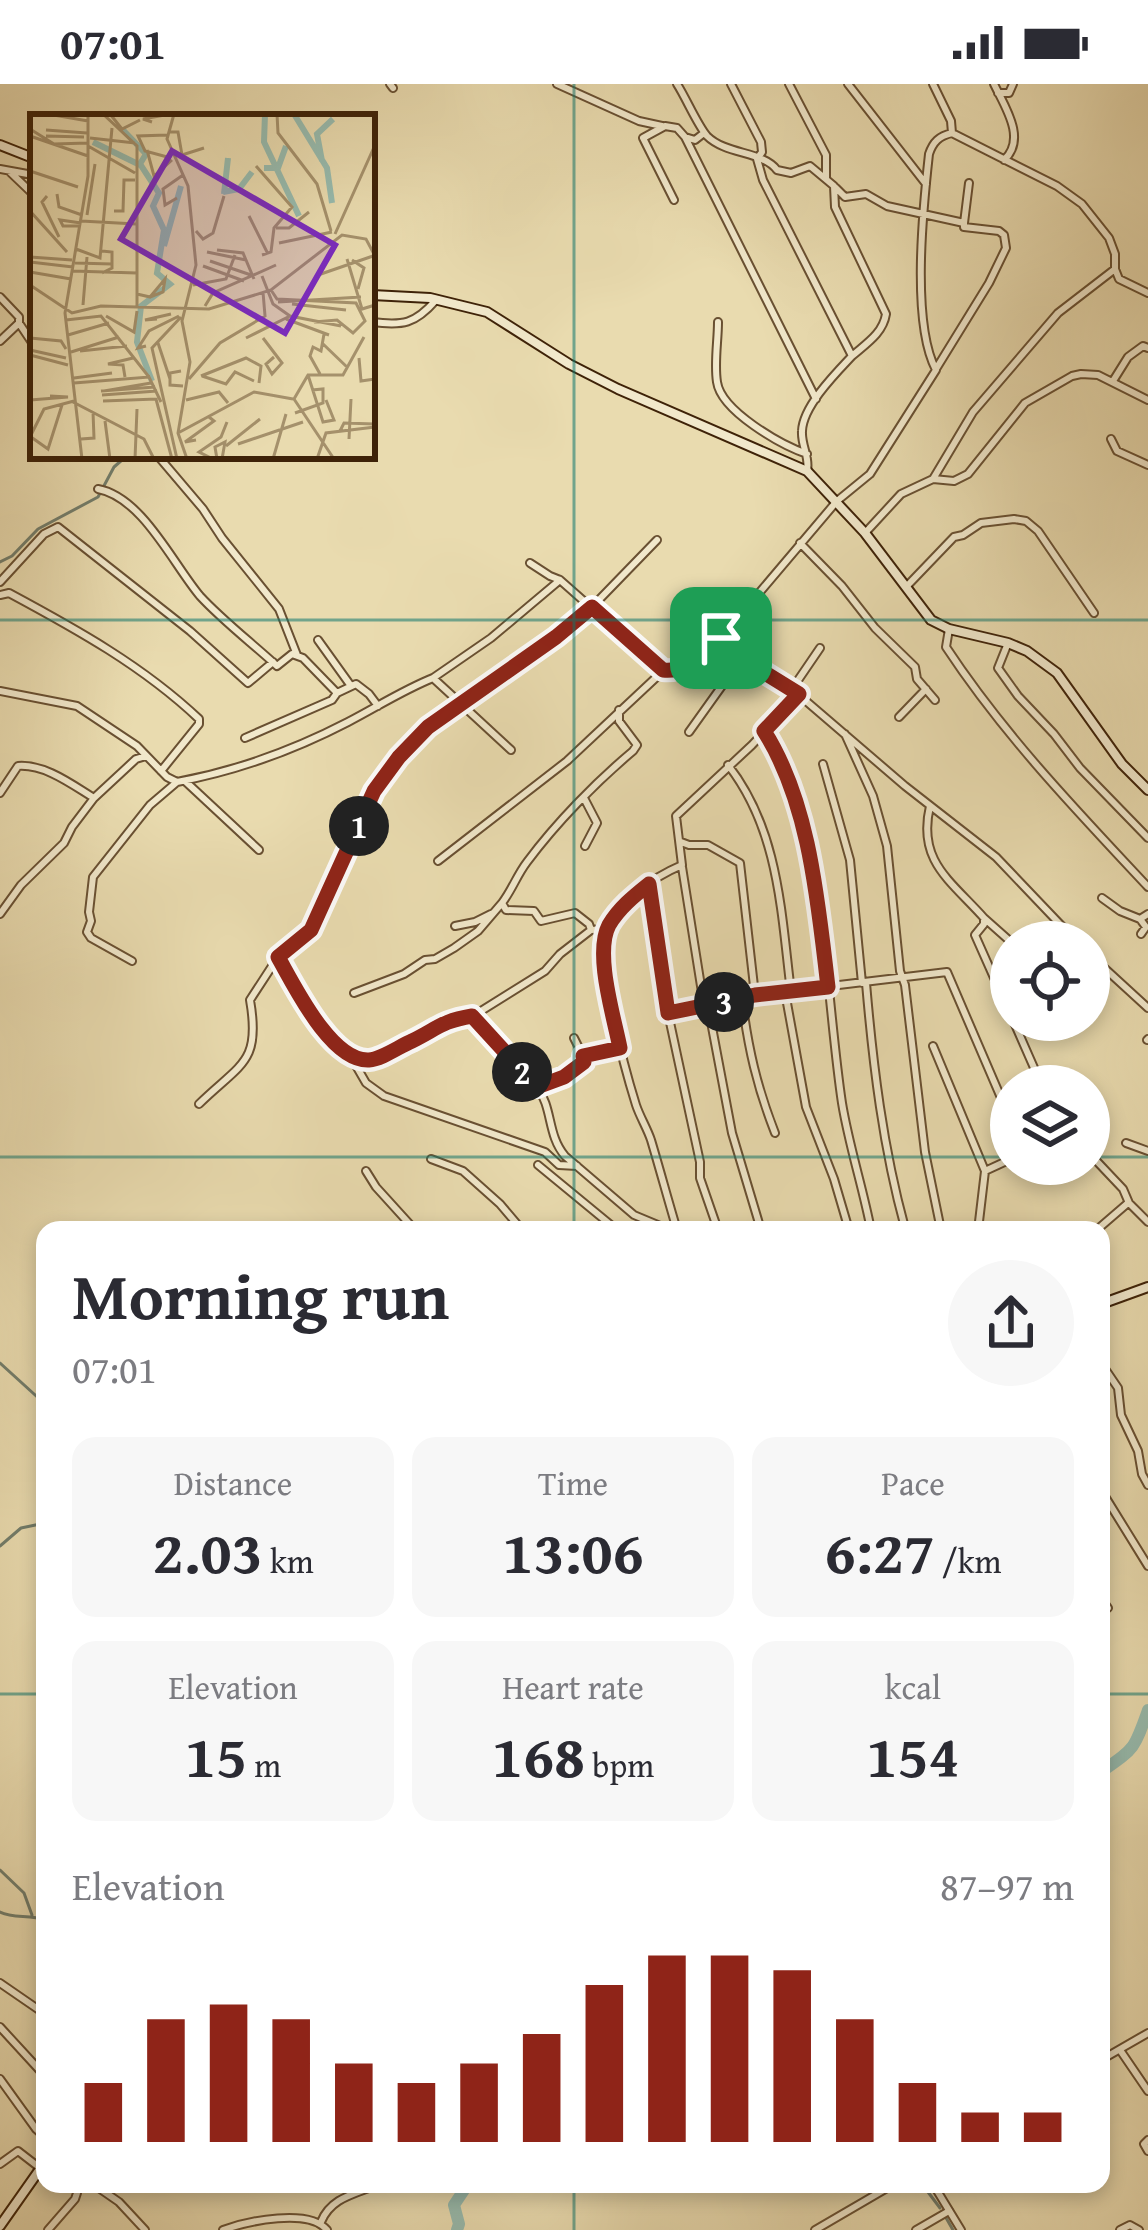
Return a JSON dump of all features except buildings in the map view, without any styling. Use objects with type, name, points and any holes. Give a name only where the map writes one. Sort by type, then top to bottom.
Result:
[{"type":"main road","points":[[0,145],[30,157]]},
{"type":"main road","points":[[375,296],[436,300],[488,312],[618,389],[807,471],[865,533],[931,620],[1027,651],[1057,674],[1122,764],[1148,790]]},
{"type":"main road","points":[[1110,1301],[1148,1287]]},
{"type":"main road","points":[[0,2226],[36,2175]]},
{"type":"street","points":[[557,84],[639,121],[677,128],[685,137],[816,399]]},
{"type":"street","points":[[677,84],[704,133],[724,148],[770,161],[777,170],[810,166],[845,197],[866,194],[887,206],[964,223]]},
{"type":"street","points":[[731,84],[761,142],[757,159]]},
{"type":"street","points":[[789,84],[826,155],[826,178]]},
{"type":"street","points":[[848,84],[926,184]]},
{"type":"street","points":[[933,84],[952,133]]},
{"type":"street","points":[[996,88],[1009,93],[1013,84]]},
{"type":"street","points":[[996,88],[1011,117],[1014,142],[1011,155],[1004,160]]},
{"type":"street","points":[[665,126],[643,138],[674,200]]},
{"type":"street","points":[[685,137],[695,140],[704,133]]},
{"type":"street","points":[[936,370],[928,356],[920,264],[933,144],[952,133]]},
{"type":"street","points":[[952,133],[1057,186],[1082,204],[1109,238],[1120,279],[1148,293]]},
{"type":"street","points":[[757,159],[763,180],[853,356]]},
{"type":"street","points":[[0,169],[30,175]]},
{"type":"street","points":[[10,172],[30,192]]},
{"type":"street","points":[[530,563],[560,580],[663,670],[687,668],[757,598],[837,501],[870,474],[989,284],[1006,248],[1004,235],[964,227],[969,183]]},
{"type":"street","points":[[807,471],[809,460],[801,433],[806,414],[853,356],[874,338],[886,314],[835,207],[834,186]]},
{"type":"street","points":[[933,479],[973,412],[1058,314],[1115,269]]},
{"type":"street","points":[[0,297],[19,317],[30,340]]},
{"type":"street","points":[[375,322],[410,322],[436,300]]},
{"type":"street","points":[[718,322],[716,383],[722,396],[783,446],[807,454]]},
{"type":"street","points":[[0,341],[19,323]]},
{"type":"street","points":[[1113,381],[1137,348],[1148,348]]},
{"type":"street","points":[[865,533],[902,494],[933,479],[954,481],[968,474],[1025,403],[1040,393],[1081,374],[1113,381],[1148,400]]},
{"type":"street","points":[[1111,440],[1118,451],[1148,464]]},
{"type":"street","points":[[161,459],[279,609],[297,656]]},
{"type":"street","points":[[98,489],[123,500],[166,547],[199,595],[277,666],[292,654],[303,658],[337,693]]},
{"type":"street","points":[[907,586],[954,537],[982,523],[1020,519],[1038,531],[1094,614]]},
{"type":"street","points":[[0,582],[44,534],[58,527],[248,683],[273,662]]},
{"type":"street","points":[[199,1104],[249,1056],[255,1028],[250,1000],[278,957],[311,930],[379,784],[428,727],[556,637],[657,540]]},
{"type":"street","points":[[800,542],[914,668],[935,700]]},
{"type":"street","points":[[132,961],[87,932],[93,877],[150,805],[181,782],[258,762],[433,679],[560,580]]},
{"type":"street","points":[[0,595],[9,593],[100,643],[199,719],[161,771]]},
{"type":"street","points":[[949,629],[946,647],[984,703],[1148,887]]},
{"type":"street","points":[[721,638],[740,662],[795,692],[995,856],[1057,921]]},
{"type":"street","points":[[318,640],[351,686]]},
{"type":"street","points":[[1008,643],[998,668],[1018,696],[1148,838]]},
{"type":"street","points":[[758,1221],[732,1133],[676,816],[764,731],[795,692],[820,648]]},
{"type":"street","points":[[689,732],[740,662]]},
{"type":"street","points":[[438,861],[566,761],[663,670]]},
{"type":"street","points":[[433,679],[511,750]]},
{"type":"street","points":[[245,738],[332,700],[356,684],[378,706]]},
{"type":"street","points":[[899,717],[926,689]]},
{"type":"street","points":[[0,691],[77,706],[181,782],[260,850]]},
{"type":"street","points":[[354,993],[404,974],[478,931],[514,888],[522,868],[548,834],[637,745],[619,721],[619,710]]},
{"type":"street","points":[[764,731],[783,763],[806,843],[843,1107],[869,1221]]},
{"type":"street","points":[[845,734],[873,796],[887,846],[925,1153],[939,1221]]},
{"type":"street","points":[[0,914],[21,885],[64,843],[94,798],[136,759],[146,756]]},
{"type":"street","points":[[0,793],[18,766],[25,764],[94,798]]},
{"type":"street","points":[[823,764],[850,860],[872,1049],[902,1221]]},
{"type":"street","points":[[728,765],[753,802],[773,859],[806,1107],[846,1221]]},
{"type":"street","points":[[584,798],[597,823],[585,846]]},
{"type":"street","points":[[930,806],[925,828],[934,862],[990,923]]},
{"type":"street","points":[[681,842],[708,845],[740,863],[755,995]]},
{"type":"street","points":[[671,1221],[649,1133],[638,1112],[620,1048],[602,949],[607,929],[626,902],[682,865]]},
{"type":"street","points":[[649,884],[668,1013],[700,1178],[713,1221]]},
{"type":"street","points":[[1102,898],[1120,911],[1144,917],[1146,927],[1141,934]]},
{"type":"street","points":[[502,903],[506,910],[534,910],[541,921],[575,913],[591,930]]},
{"type":"street","points":[[455,926],[494,912]]},
{"type":"street","points":[[984,918],[975,935],[990,969]]},
{"type":"street","points":[[351,1057],[371,1060],[444,1022],[472,1016],[544,971],[591,930],[607,929]]},
{"type":"street","points":[[278,957],[327,1035],[351,1057],[366,1083],[384,1096],[545,1153],[559,1165],[577,1166]]},
{"type":"street","points":[[668,1013],[755,995],[947,972],[990,1072]]},
{"type":"street","points":[[1110,973],[1148,1008]]},
{"type":"street","points":[[742,999],[757,1086],[775,1132]]},
{"type":"street","points":[[472,1016],[537,1087],[558,1148],[634,1215],[650,1221]]},
{"type":"street","points":[[537,1087],[564,1077],[584,1062],[574,1038]]},
{"type":"street","points":[[933,1046],[985,1171],[979,1221]]},
{"type":"street","points":[[583,1056],[620,1048]]},
{"type":"street","points":[[1126,1143],[1148,1151]]},
{"type":"street","points":[[431,1159],[463,1171],[514,1221]]},
{"type":"street","points":[[538,1165],[606,1221]]},
{"type":"street","points":[[985,1171],[990,1169]]},
{"type":"street","points":[[366,1172],[407,1221]]},
{"type":"street","points":[[1110,1176],[1148,1222]]},
{"type":"street","points":[[1107,1221],[1129,1203]]},
{"type":"street","points":[[1110,1376],[1118,1388],[1120,1414],[1148,1485]]},
{"type":"street","points":[[1110,1505],[1148,1566]]},
{"type":"street","points":[[0,1983],[36,2008]]},
{"type":"street","points":[[0,2027],[36,2064]]},
{"type":"street","points":[[1110,2054],[1148,2033]]},
{"type":"street","points":[[1119,2049],[1148,2091]]},
{"type":"street","points":[[0,2079],[36,2129]]},
{"type":"street","points":[[1148,2140],[1144,2144],[1148,2151]]},
{"type":"street","points":[[0,2164],[18,2151],[36,2161]]},
{"type":"street","points":[[48,2230],[75,2199],[75,2193]]},
{"type":"street","points":[[106,2193],[145,2230]]},
{"type":"street","points":[[321,2222],[326,2208],[351,2193]]},
{"type":"street","points":[[815,2230],[879,2193]]},
{"type":"street","points":[[939,2193],[962,2230]]},
{"type":"street","points":[[916,2230],[950,2210]]},
{"type":"street","points":[[223,2230],[298,2217],[321,2222],[328,2230]]},
{"type":"street","points":[[1120,2230],[1130,2225],[1139,2230]]},
{"type":"waterway","points":[[0,562],[38,529],[98,497],[114,467],[124,459]]},
{"type":"waterway","points":[[0,1363],[36,1396]]},
{"type":"waterway","points":[[0,1546],[21,1528],[36,1525]]},
{"type":"waterway","points":[[1110,1766],[1132,1747],[1148,1710]]},
{"type":"waterway","points":[[0,1870],[24,1893],[32,1915]]},
{"type":"waterway","points":[[0,1912],[36,1918]]},
{"type":"waterway","points":[[457,2230],[454,2205],[462,2193]]},
{"type":"waterway","points":[[929,2193],[940,2208]]},
{"type":"waterway","points":[[945,2216],[953,2230]]},
{"type":"route","points":[[592,607],[663,670],[687,668],[721,638],[740,662],[799,694],[764,731],[783,763],[806,843],[828,987],[755,995],[668,1013],[649,884],[618,912],[602,949],[620,1048],[583,1056],[584,1062],[564,1077],[537,1087],[472,1016],[444,1022],[371,1060],[351,1057],[339,1047],[278,957],[311,930],[374,791],[399,757],[428,727],[592,607]]}]
